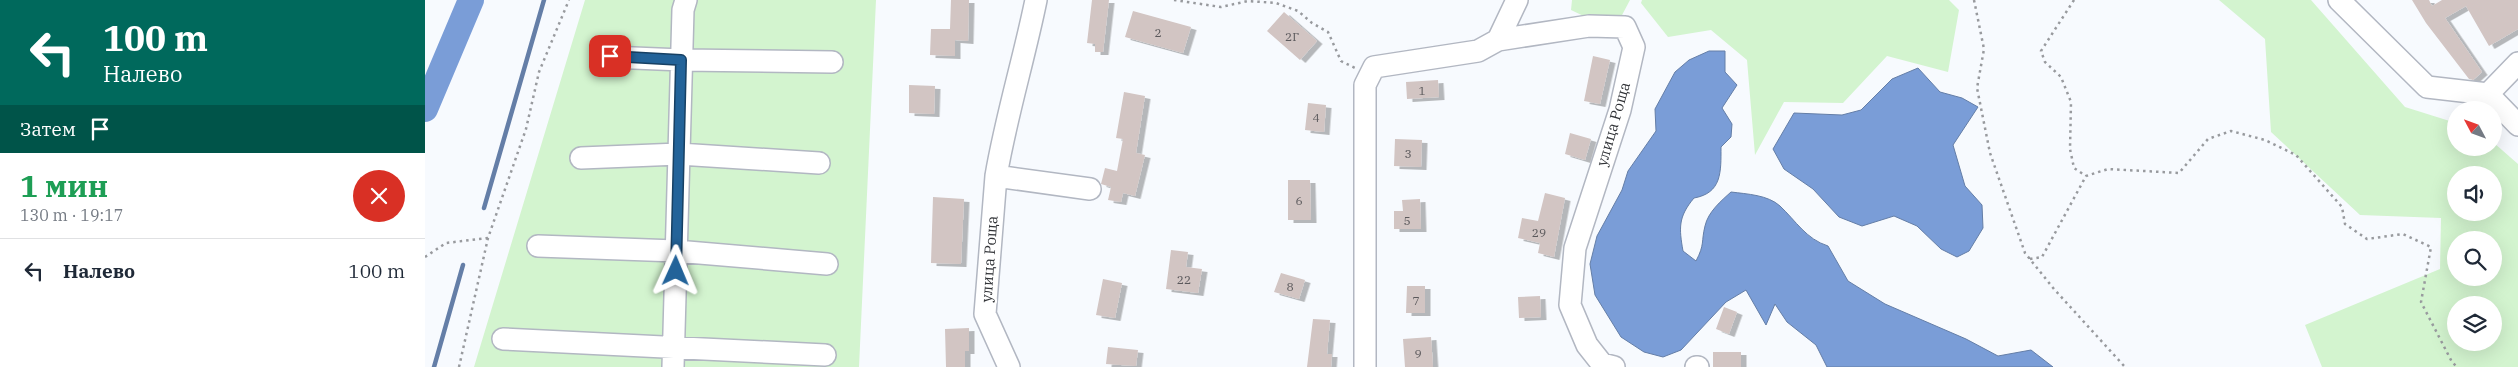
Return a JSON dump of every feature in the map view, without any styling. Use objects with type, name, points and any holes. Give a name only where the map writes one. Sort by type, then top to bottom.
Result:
[{"type":"street","points":[[673,357],[681,60],[685,0]]},
{"type":"street","name":"улица Роща","points":[[1009,367],[985,314],[996,176],[1004,130],[1025,54],[1036,0]]},
{"type":"street","points":[[1498,40],[1517,0]]},
{"type":"street","points":[[2339,0],[2427,87],[2488,94],[2518,125]]},
{"type":"street","name":"улица Роща","points":[[1370,75],[1374,67],[1478,51],[1498,40],[1589,26],[1625,27],[1634,48],[1620,110],[1575,248],[1570,306],[1587,345],[1594,367]]},
{"type":"street","points":[[610,56],[681,60],[832,62]]},
{"type":"street","points":[[2488,94],[2518,63]]},
{"type":"street","points":[[1365,367],[1365,85],[1370,75]]},
{"type":"street","points":[[581,158],[679,154],[819,163]]},
{"type":"street","points":[[996,176],[1089,189]]},
{"type":"street","points":[[538,246],[676,251],[827,264]]},
{"type":"street","points":[[503,339],[673,357],[825,355]]},
{"type":"street","name":"улица Роща","points":[[1587,345],[1601,364],[1614,367]]},
{"type":"path","points":[[459,367],[488,238],[526,129],[539,72],[569,0]]},
{"type":"path","points":[[1174,0],[1221,7],[1248,1],[1276,3],[1298,11],[1328,32],[1341,61],[1370,75]]},
{"type":"path","points":[[1974,0],[1984,49],[1977,88],[1990,153],[2011,218],[2025,253],[2054,289],[2125,367]]},
{"type":"path","points":[[2074,0],[2041,51],[2045,62],[2061,77],[2071,102],[2070,149],[2074,168],[2086,176]]},
{"type":"path","points":[[2030,260],[2042,258],[2086,176],[2108,169],[2179,173],[2208,139],[2231,131],[2265,140],[2296,156],[2342,207],[2345,224],[2367,239],[2403,234],[2431,247],[2421,302],[2452,362],[2457,367]]},
{"type":"path","points":[[425,257],[446,243],[488,238]]},
{"type":"green space","points":[[585,0],[876,0],[859,367],[474,367]]},
{"type":"green space","points":[[1572,0],[1630,0],[1621,17],[1594,21],[1571,10]]},
{"type":"green space","points":[[1642,0],[1949,0],[1959,10],[1948,72],[1887,56],[1843,103],[1784,102],[1755,155],[1747,60],[1711,30],[1668,37],[1641,3]]},
{"type":"green space","points":[[2219,0],[2311,0],[2405,107],[2447,120],[2447,156],[2503,156],[2503,151],[2518,164],[2518,367],[2322,367],[2305,325],[2440,269],[2441,218],[2360,215],[2271,132],[2265,39]]},
{"type":"water","points":[[1709,51],[1725,51],[1725,72],[1737,85],[1722,108],[1732,124],[1731,137],[1721,147],[1720,173],[1715,186],[1703,195],[1694,198],[1682,217],[1681,236],[1683,251],[1696,261],[1701,251],[1705,226],[1709,216],[1715,207],[1731,192],[1770,199],[1780,206],[1813,239],[1828,246],[1848,281],[1885,304],[1966,339],[1998,356],[2031,350],[2053,367],[1827,367],[1816,345],[1787,322],[1775,304],[1766,325],[1746,290],[1726,302],[1681,350],[1663,357],[1644,352],[1621,337],[1595,295],[1590,264],[1597,236],[1622,190],[1628,171],[1656,131],[1655,109],[1675,72],[1689,60]]},
{"type":"water","points":[[1918,68],[1940,92],[1962,98],[1978,107],[1953,145],[1965,186],[1982,205],[1983,228],[1969,251],[1957,257],[1941,249],[1917,226],[1894,216],[1862,226],[1839,217],[1813,189],[1784,169],[1773,149],[1794,113],[1842,115],[1861,110],[1892,79]]},
{"type":"building","points":[[951,0],[969,0],[968,41],[955,40],[955,56],[930,55],[931,29],[950,29]]},
{"type":"building","points":[[1092,0],[1109,0],[1103,52],[1095,52],[1095,44],[1087,43]]},
{"type":"building","points":[[2412,0],[2429,0],[2432,6],[2442,0],[2518,0],[2518,29],[2489,46],[2466,6],[2445,18],[2482,72],[2473,80],[2469,79],[2426,23]]},
{"type":"building","points":[[1133,11],[1191,27],[1183,53],[1125,37]]},
{"type":"building","points":[[1284,12],[1317,41],[1300,60],[1267,31]]},
{"type":"building","points":[[1593,56],[1610,60],[1600,104],[1584,101]]},
{"type":"building","points":[[1438,80],[1439,97],[1407,99],[1406,82]]},
{"type":"building","points":[[909,85],[935,86],[934,114],[909,113]]},
{"type":"building","points":[[1124,92],[1145,96],[1136,153],[1145,155],[1135,196],[1123,193],[1121,202],[1108,200],[1111,187],[1101,184],[1105,168],[1117,171],[1123,139],[1116,138]]},
{"type":"building","points":[[1308,103],[1326,105],[1324,132],[1305,130]]},
{"type":"building","points":[[1570,133],[1591,139],[1585,160],[1565,154]]},
{"type":"building","points":[[1395,139],[1422,140],[1421,167],[1394,166]]},
{"type":"building","points":[[1288,180],[1310,180],[1311,220],[1288,220]]},
{"type":"building","points":[[1545,193],[1565,198],[1554,257],[1538,253],[1540,243],[1518,238],[1522,218],[1538,221]]},
{"type":"building","points":[[933,197],[964,199],[961,264],[931,263]]},
{"type":"building","points":[[1420,199],[1421,229],[1394,229],[1394,211],[1403,211],[1402,200]]},
{"type":"building","points":[[1171,250],[1188,252],[1186,267],[1202,269],[1198,293],[1166,289]]},
{"type":"building","points":[[1281,273],[1305,280],[1299,299],[1274,292]]},
{"type":"building","points":[[1103,279],[1122,283],[1115,318],[1096,315]]},
{"type":"building","points":[[1407,286],[1425,286],[1425,313],[1406,313]]},
{"type":"building","points":[[1540,296],[1541,317],[1519,318],[1518,297]]},
{"type":"building","points":[[1724,307],[1737,312],[1729,334],[1716,329]]},
{"type":"building","points":[[1313,319],[1330,320],[1327,354],[1332,354],[1331,367],[1307,367]]},
{"type":"building","points":[[969,328],[969,351],[965,351],[965,367],[946,367],[945,329]]},
{"type":"building","points":[[1431,337],[1433,367],[1405,367],[1403,339]]},
{"type":"building","points":[[1108,347],[1138,350],[1136,366],[1106,364]]},
{"type":"building","points":[[1713,352],[1741,352],[1741,367],[1713,367]]},
{"type":"waterway","points":[[425,109],[471,0]]},
{"type":"waterway","points":[[484,208],[544,0]]},
{"type":"waterway","points":[[434,367],[463,265]]},
{"type":"route","points":[[610,56],[681,60],[676,271]]}]
